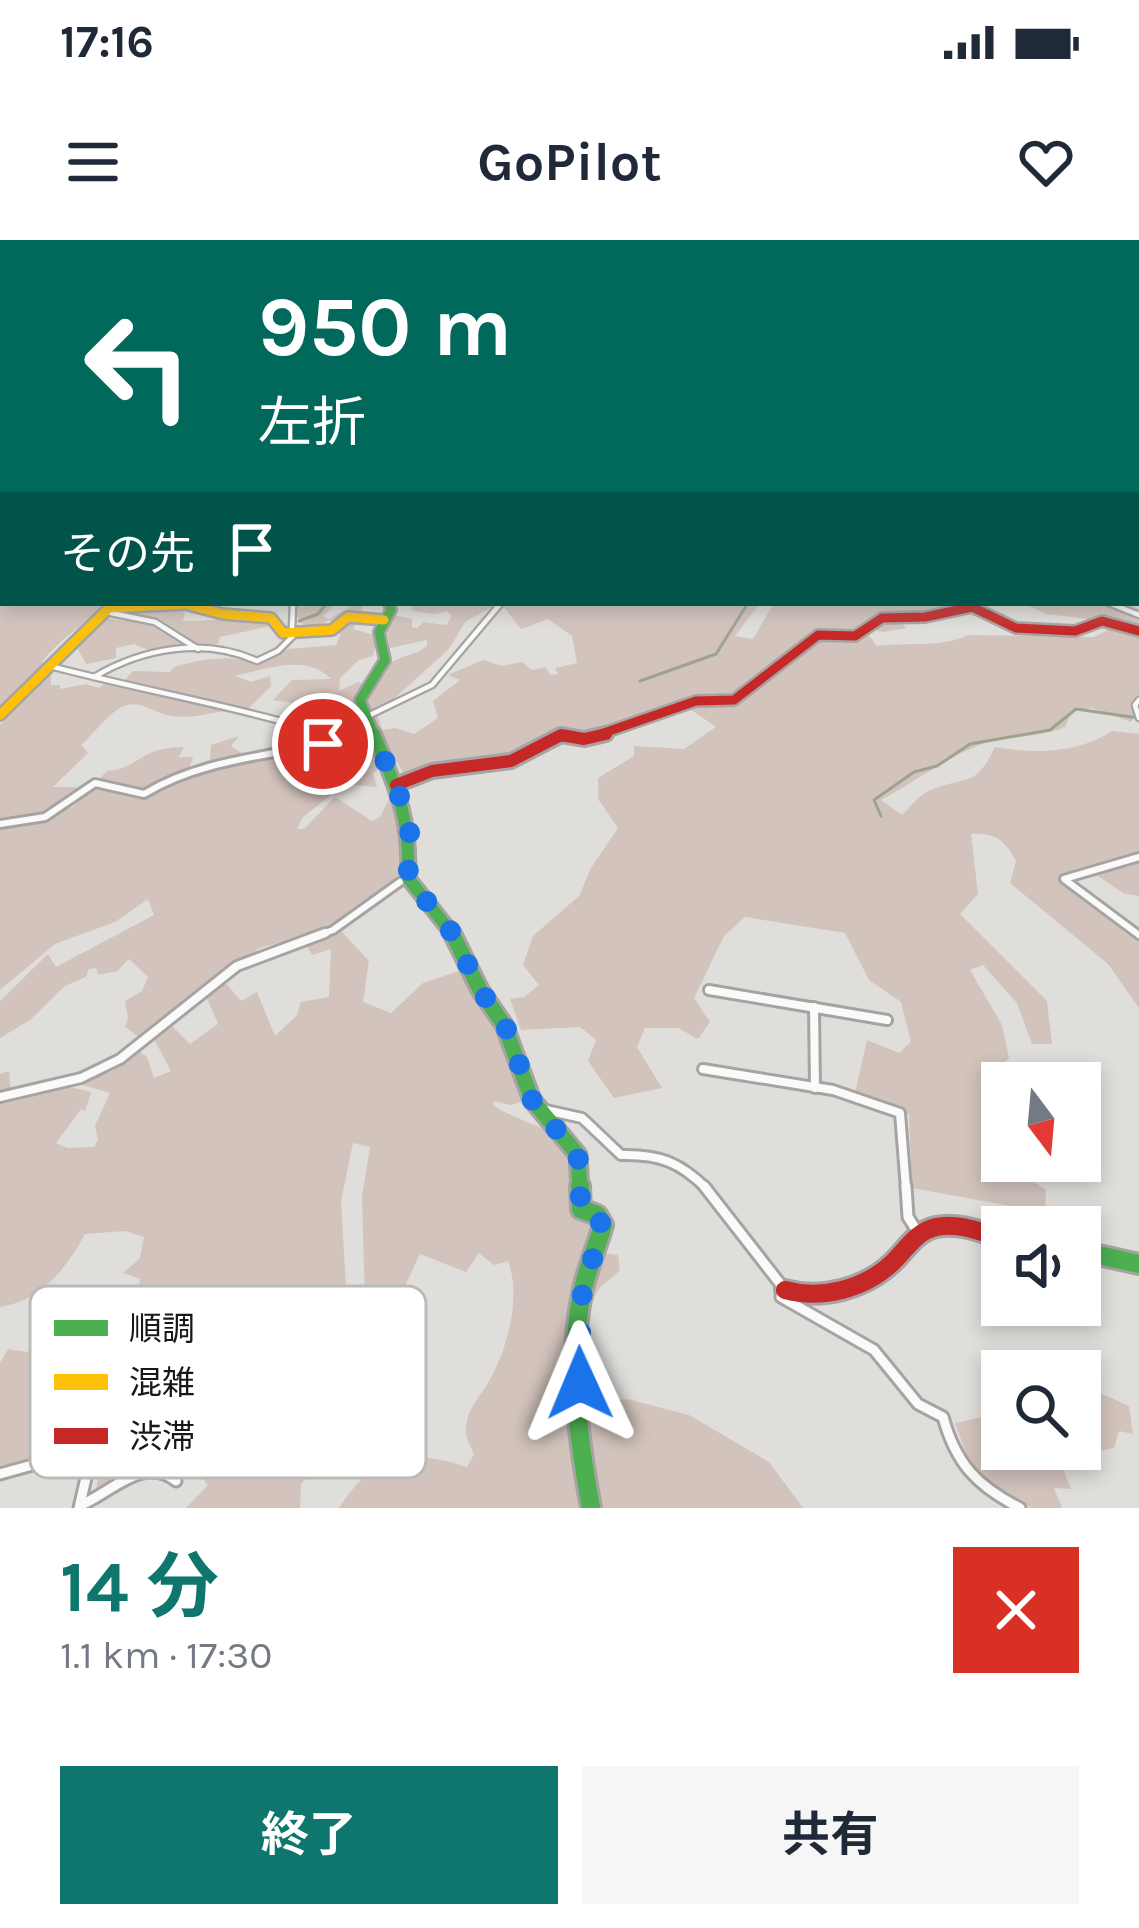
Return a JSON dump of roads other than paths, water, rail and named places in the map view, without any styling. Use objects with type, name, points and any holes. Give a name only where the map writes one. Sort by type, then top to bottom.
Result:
[{"type":"street","points":[[113,606],[111,613],[155,622],[198,649]]},
{"type":"street","points":[[0,716],[113,606]]},
{"type":"street","points":[[194,606],[271,618],[281,632],[332,630],[348,617],[384,620]]},
{"type":"street","points":[[94,677],[126,658],[198,649],[233,648],[257,662],[278,651],[294,631],[293,606]]},
{"type":"street","points":[[0,1097],[81,1078],[120,1059],[237,966],[333,930],[404,880],[410,834],[360,696],[386,666],[387,647],[379,632],[388,606]]},
{"type":"street","points":[[370,715],[420,694],[441,677],[498,606]]},
{"type":"street","points":[[396,785],[432,771],[511,761],[561,735],[584,739],[607,734],[696,700],[734,700],[818,635],[855,636],[882,618],[925,617],[973,607],[1016,628],[1075,631],[1102,621],[1139,631]]},
{"type":"street","points":[[50,666],[187,701],[238,706],[336,737]]},
{"type":"street","points":[[1138,718],[1135,705],[1139,700]]},
{"type":"street","points":[[0,824],[45,818],[94,783],[144,794],[180,772],[245,762],[267,751],[319,746],[336,737],[356,735],[368,745],[376,744]]},
{"type":"street","points":[[1139,857],[1064,879],[1139,935]]},
{"type":"street","points":[[404,880],[453,934],[473,978],[511,1038],[537,1106],[578,1155],[581,1209],[597,1215],[602,1226],[581,1299],[579,1331],[580,1438],[591,1508]]},
{"type":"street","points":[[709,990],[887,1020]]},
{"type":"street","points":[[814,1007],[814,1088]]},
{"type":"street","points":[[703,1069],[814,1088],[887,1105],[900,1113],[908,1217],[919,1234]]},
{"type":"street","points":[[537,1106],[582,1118],[621,1155],[660,1156],[686,1172],[723,1207],[785,1290],[805,1298],[827,1295],[888,1268],[919,1234],[932,1227],[954,1225],[981,1232]]},
{"type":"street","points":[[1101,1256],[1139,1264]]},
{"type":"street","points":[[785,1290],[781,1297],[792,1306],[818,1314],[874,1350],[918,1404],[943,1418],[952,1457],[963,1473],[1020,1508]]},
{"type":"street","points":[[0,1474],[30,1464]]},
{"type":"street","points":[[80,1506],[102,1498],[128,1478]]},
{"type":"street","points":[[172,1478],[176,1481]]},
{"type":"waterway","points":[[299,621],[325,606]]},
{"type":"waterway","points":[[640,681],[716,654],[746,606]]},
{"type":"waterway","points":[[881,816],[874,800],[914,772],[937,766],[970,744],[1050,730],[1076,709],[1139,718]]}]
